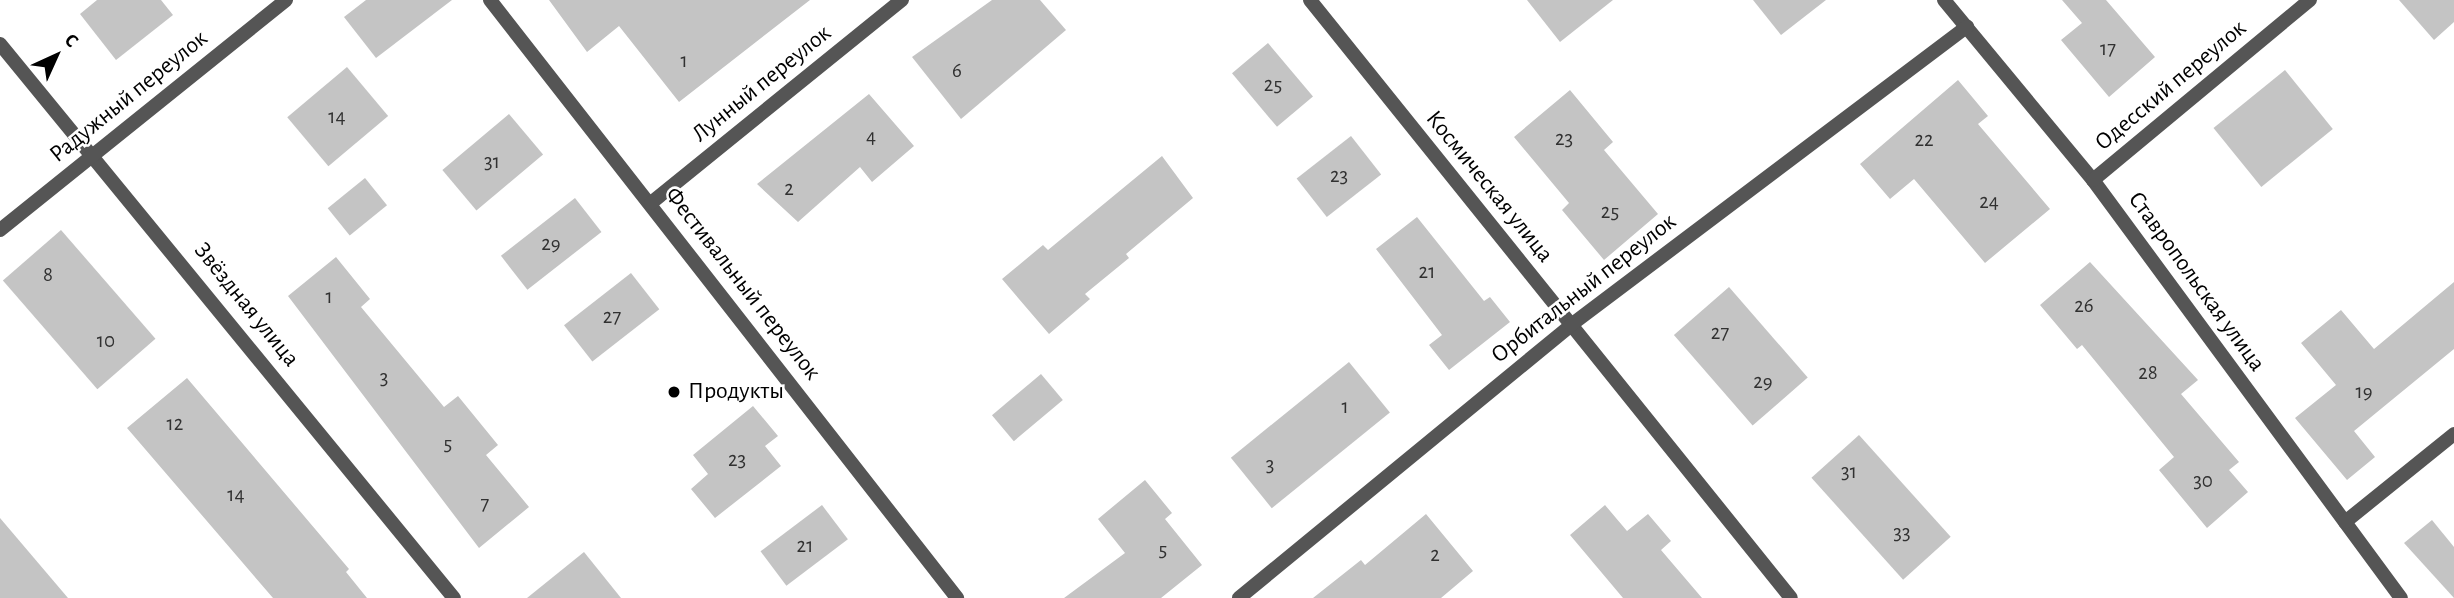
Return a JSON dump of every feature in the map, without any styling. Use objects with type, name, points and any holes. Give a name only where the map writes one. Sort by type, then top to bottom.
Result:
[{"type":"street","name":"Радужный переулок","points":[[0,230],[286,0]]},
{"type":"street","name":"Фестивальный переулок","points":[[490,0],[957,598]]},
{"type":"street","name":"Лунный переулок","points":[[650,203],[902,0]]},
{"type":"street","name":"Космическая улица","points":[[1310,0],[1791,598]]},
{"type":"street","name":"Ставропольская улица","points":[[1944,0],[2093,180],[2401,598]]},
{"type":"street","name":"Одесский переулок","points":[[2093,180],[2310,0]]},
{"type":"street","name":"Орбитальный переулок","points":[[1239,598],[1571,325],[1967,27]]},
{"type":"street","name":"Звёздная улица","points":[[0,44],[95,154],[454,598]]},
{"type":"street","points":[[2345,522],[2454,434]]},
{"type":"building","points":[[97,0],[161,0],[173,15],[116,60],[80,14]]},
{"type":"building","points":[[366,0],[452,0],[376,58],[344,17]]},
{"type":"building","points":[[549,0],[810,0],[679,102],[619,26],[587,52]]},
{"type":"building","points":[[992,0],[1040,0],[1066,30],[961,119],[912,57]]},
{"type":"building","points":[[1527,0],[1613,0],[1560,42]]},
{"type":"building","points":[[1753,0],[1826,0],[1781,35]]},
{"type":"building","points":[[2062,0],[2106,0],[2155,57],[2109,97],[2061,40],[2082,23]]},
{"type":"building","points":[[2399,0],[2454,0],[2454,22],[2434,40]]},
{"type":"building","points":[[1268,43],[1313,97],[1277,127],[1232,73]]},
{"type":"building","points":[[347,67],[388,116],[328,166],[287,117]]},
{"type":"building","points":[[2285,70],[2333,129],[2261,187],[2214,128]]},
{"type":"building","points":[[1958,80],[1988,116],[1978,124],[2050,209],[1985,263],[1914,179],[1890,199],[1860,164]]},
{"type":"building","points":[[1570,90],[1613,142],[1604,150],[1658,214],[1604,260],[1562,210],[1569,203],[1514,137]]},
{"type":"building","points":[[869,94],[914,146],[872,182],[860,167],[798,222],[757,184]]},
{"type":"building","points":[[509,114],[543,155],[476,211],[442,170]]},
{"type":"building","points":[[1351,136],[1381,175],[1327,217],[1297,178]]},
{"type":"building","points":[[1162,156],[1193,198],[1126,254],[1129,258],[1085,294],[1090,299],[1049,334],[1002,279],[1043,245],[1048,250]]},
{"type":"building","points":[[365,178],[387,205],[350,235],[328,208]]},
{"type":"building","points":[[575,198],[601,232],[527,290],[501,256]]},
{"type":"building","points":[[1417,217],[1484,301],[1490,297],[1510,322],[1449,370],[1429,345],[1442,335],[1376,249]]},
{"type":"building","points":[[61,230],[155,339],[97,389],[3,281]]},
{"type":"building","points":[[336,257],[370,299],[361,307],[444,407],[458,396],[498,445],[486,455],[529,507],[479,548],[288,296]]},
{"type":"building","points":[[2090,262],[2198,380],[2181,394],[2239,462],[2229,470],[2248,492],[2207,528],[2159,470],[2174,457],[2082,345],[2077,349],[2040,305]]},
{"type":"building","points":[[631,273],[659,309],[592,362],[564,325]]},
{"type":"building","points":[[2454,282],[2454,349],[2354,431],[2375,457],[2347,480],[2295,418],[2336,385],[2301,343],[2341,310],[2374,349]]},
{"type":"building","points":[[1729,287],[1808,378],[1753,425],[1674,335]]},
{"type":"building","points":[[1349,362],[1390,413],[1272,508],[1231,458]]},
{"type":"building","points":[[1041,374],[1063,400],[1014,441],[992,415]]},
{"type":"building","points":[[187,378],[349,569],[346,572],[367,598],[273,598],[127,428]]},
{"type":"building","points":[[753,406],[778,436],[765,446],[781,466],[715,518],[691,489],[708,474],[693,455]]},
{"type":"building","points":[[1859,435],[1951,537],[1903,580],[1811,478]]},
{"type":"building","points":[[1145,480],[1172,513],[1165,519],[1202,565],[1161,598],[1064,598],[1125,553],[1098,519]]},
{"type":"building","points":[[822,505],[848,539],[786,586],[761,551]]},
{"type":"building","points":[[1605,505],[1627,531],[1648,514],[1671,541],[1661,550],[1702,598],[1623,598],[1570,535]]},
{"type":"building","points":[[1426,514],[1473,571],[1441,598],[1313,598],[1361,560],[1365,565]]},
{"type":"building","points":[[0,518],[68,598],[0,598]]},
{"type":"building","points":[[2432,520],[2454,547],[2454,598],[2404,543]]},
{"type":"building","points":[[584,552],[621,598],[527,598]]},
{"type":"place","name":"Продукты","points":[[674,392]]}]
